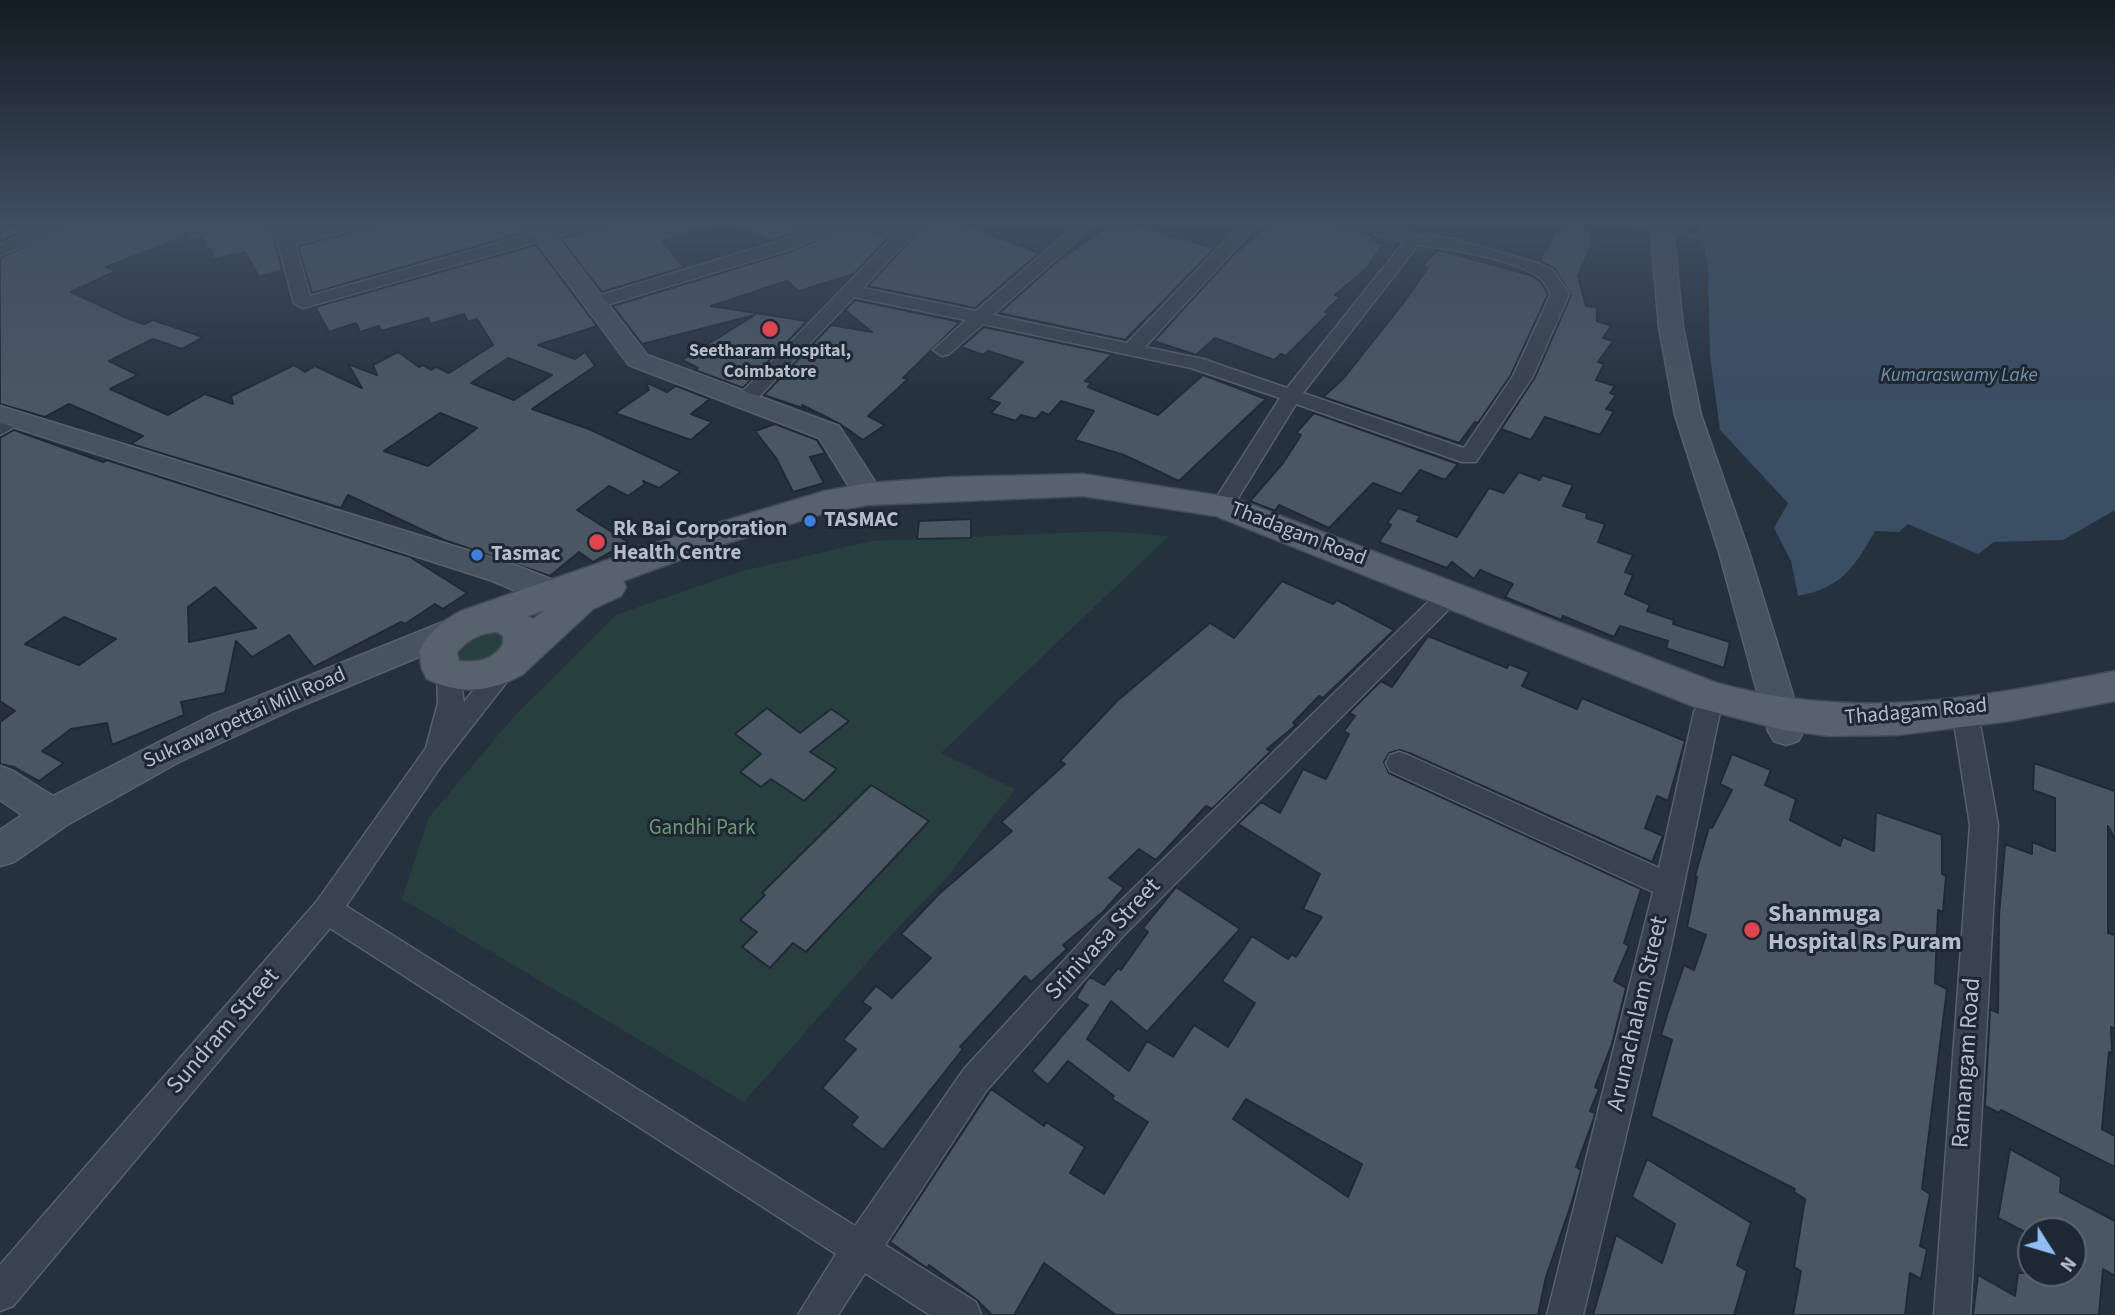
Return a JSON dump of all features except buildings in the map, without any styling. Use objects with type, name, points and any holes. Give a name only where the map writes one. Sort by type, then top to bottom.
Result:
[{"type":"main road","name":"Thadagam Road","points":[[469,623],[550,591],[706,538],[825,502],[868,494],[991,486],[1083,485],[1222,506],[1720,707]]},
{"type":"main road","name":"Thadagam Road","points":[[515,657],[580,600],[625,580],[790,525],[831,514],[879,506],[1016,498],[1119,502],[1209,518],[1720,707],[1784,723],[1868,739],[1968,729],[2115,706]]},
{"type":"main road","points":[[498,618],[516,624],[524,637],[515,657],[494,672],[473,678],[449,674],[441,668],[438,651],[443,642],[469,623],[498,618]]},
{"type":"main road","name":"Thadagam Road","points":[[1784,723],[1877,721],[2115,686]]},
{"type":"street","points":[[297,282],[303,303],[369,282]]},
{"type":"street","points":[[579,282],[638,360],[829,432],[868,494]]},
{"type":"street","points":[[594,303],[662,282]]},
{"type":"street","points":[[746,400],[855,282]]},
{"type":"street","points":[[942,350],[1021,282]]},
{"type":"street","points":[[1133,348],[1195,282]]},
{"type":"street","points":[[1222,506],[1291,396],[1381,282]]},
{"type":"street","points":[[848,290],[1196,363],[1469,457],[1523,376],[1560,294],[1553,282]]},
{"type":"street","points":[[1667,282],[1671,327],[1688,415],[1784,723]]},
{"type":"street","points":[[6,421],[501,572],[550,591]]},
{"type":"street","name":"Srinivasa Street","points":[[816,1315],[975,1080],[1113,927],[1439,605]]},
{"type":"street","name":"Sukrawarpettai Mill Road","points":[[0,850],[50,814],[174,746],[469,623]]},
{"type":"street","name":"Sundram Street","points":[[0,1293],[327,910],[432,759],[515,657]]},
{"type":"street","name":"Sundram Street","points":[[432,759],[450,703],[449,674]]},
{"type":"street","name":"Arunachalam Street","points":[[1565,1315],[1669,886],[1720,707]]},
{"type":"street","name":"Ramangam Road","points":[[1952,1315],[1984,825],[1968,729]]},
{"type":"street","points":[[1399,763],[1527,824],[1669,886]]},
{"type":"street","points":[[0,781],[50,814]]},
{"type":"street","points":[[327,910],[963,1315]]},
{"type":"green space","name":"Gandhi Park","points":[[1107,531],[1169,536],[941,753],[1015,789],[942,883],[892,934],[744,1102],[402,899],[429,817],[518,712],[616,615],[742,571],[871,541]]},
{"type":"green space","points":[[487,622],[516,646],[458,672],[447,646]]},
{"type":"water","name":"Kumaraswamy Lake","points":[[1708,282],[2115,282],[2115,510],[2063,540],[1994,542],[1978,554],[1908,524],[1899,532],[1875,531],[1853,566],[1836,582],[1798,596],[1791,561],[1774,528],[1788,503],[1720,430],[1710,356]]},
{"type":"place","name":"Seetharam Hospital, Coimbatore","points":[[770,329]]},
{"type":"place","name":"TASMAC","points":[[810,521]]},
{"type":"place","name":"Rk Bai Corporation Health Centre","points":[[597,542]]},
{"type":"place","name":"Tasmac","points":[[477,555]]},
{"type":"place","name":"Shanmuga Hospital Rs Puram","points":[[1752,930]]}]
